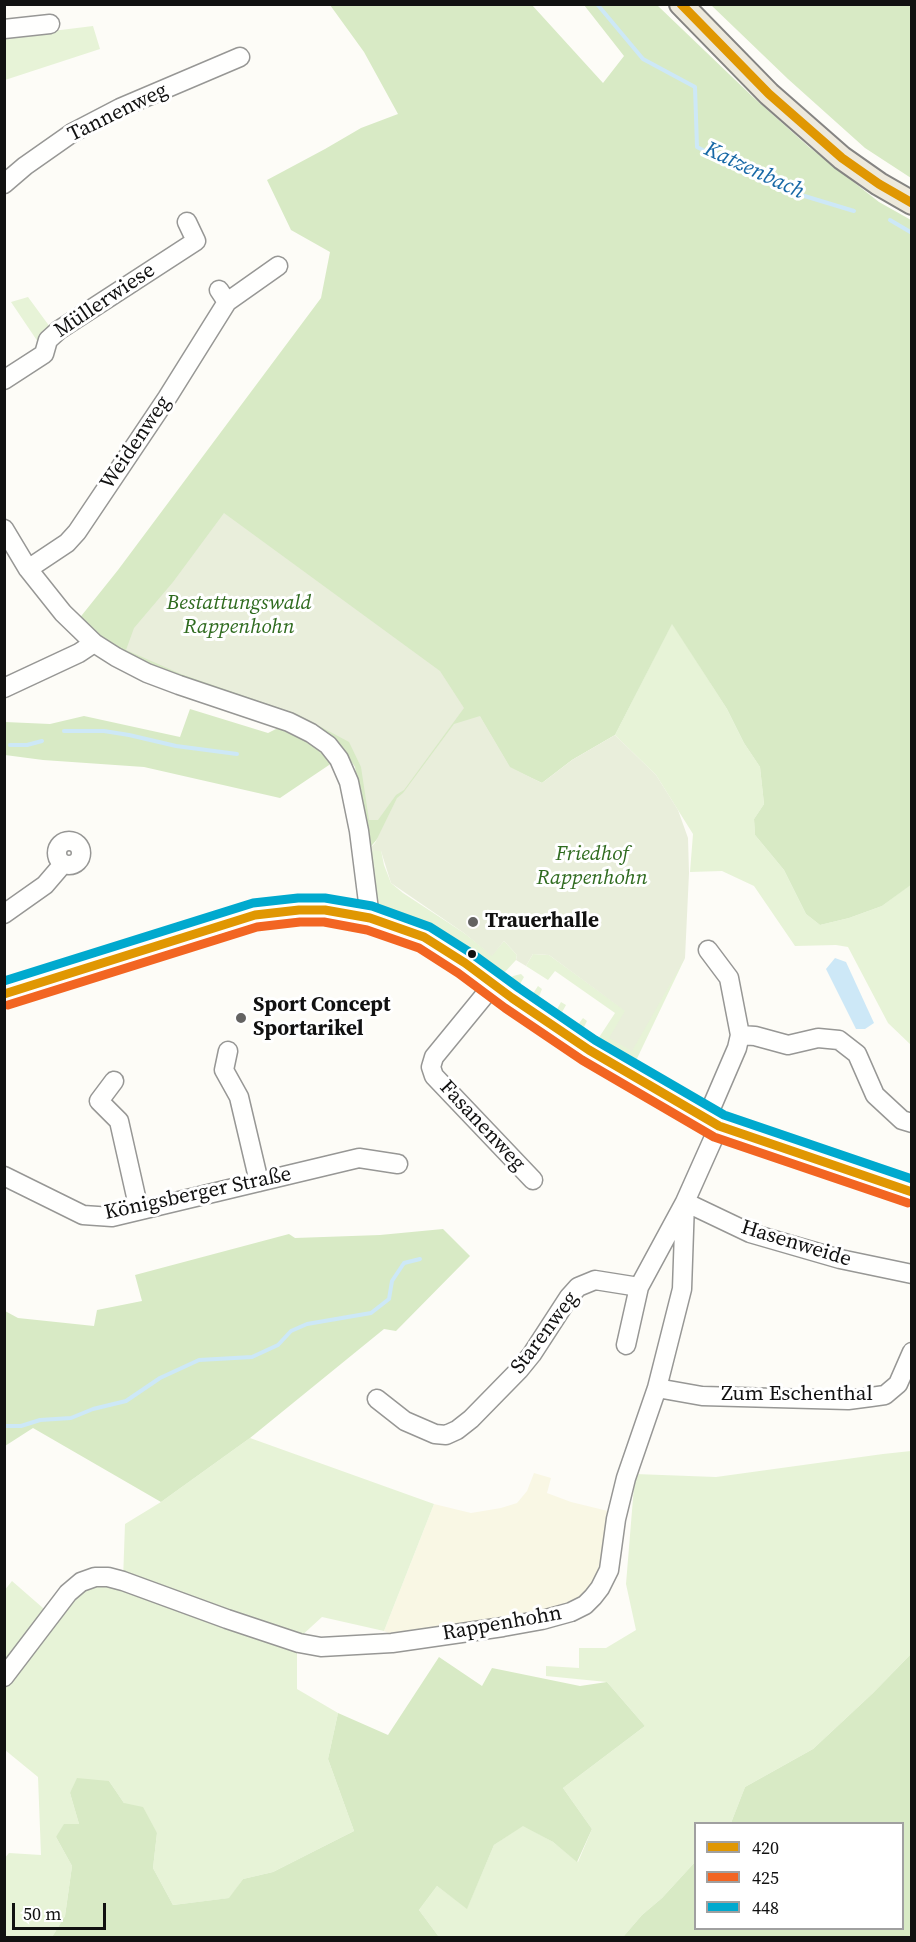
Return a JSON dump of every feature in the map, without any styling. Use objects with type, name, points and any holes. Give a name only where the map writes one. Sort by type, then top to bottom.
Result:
[{"type":"main road","points":[[681,4],[769,94],[842,158],[879,184],[912,203]]},
{"type":"street","points":[[4,29],[50,24]]},
{"type":"street","name":"Tannenweg","points":[[4,184],[25,166],[72,134],[120,108],[240,57]]},
{"type":"street","name":"Müllerwiese","points":[[4,380],[44,354],[48,340],[59,330],[196,241],[187,222]]},
{"type":"street","name":"Weidenweg","points":[[28,569],[67,543],[77,532],[167,398],[223,296],[278,266]]},
{"type":"street","points":[[4,529],[28,569],[63,613],[94,643],[147,673],[289,722],[328,745],[339,759],[349,782],[359,831],[370,918]]},
{"type":"street","points":[[4,688],[79,653],[94,643]]},
{"type":"street","points":[[4,914],[45,885],[63,864]]},
{"type":"street","points":[[4,994],[255,915],[276,911],[325,910],[370,918],[424,937],[589,1050],[713,1123],[912,1192]]},
{"type":"street","points":[[708,950],[729,978],[740,1035],[755,1036],[788,1045],[818,1038],[839,1040],[857,1054],[875,1095],[902,1120],[912,1123]]},
{"type":"street","name":"Fasanenweg","points":[[493,985],[434,1057],[431,1067],[434,1076],[533,1180]]},
{"type":"street","name":"Rappenhohn","points":[[639,1287],[685,1202],[713,1123],[711,1106],[737,1048],[740,1035]]},
{"type":"street","points":[[228,1051],[224,1070],[239,1097],[259,1182]]},
{"type":"street","points":[[114,1081],[99,1101],[119,1121],[140,1210]]},
{"type":"street","name":"Königsberger Straße","points":[[4,1176],[83,1215],[112,1217],[359,1158],[398,1164]]},
{"type":"street","name":"Rappenhohn","points":[[4,1677],[68,1593],[81,1582],[95,1577],[108,1577],[299,1643],[321,1647],[392,1643],[542,1620],[571,1612],[593,1598],[609,1570],[616,1519],[626,1478],[657,1388],[682,1289],[685,1202]]},
{"type":"street","name":"Hasenweide","points":[[685,1202],[750,1233],[840,1259],[912,1275]]},
{"type":"street","name":"Starenweg","points":[[377,1398],[405,1421],[435,1434],[446,1435],[471,1419],[497,1386],[532,1354],[568,1297],[578,1287],[595,1281],[639,1287]]},
{"type":"street","points":[[626,1345],[639,1287]]},
{"type":"street","name":"Zum Eschenthal","points":[[657,1388],[702,1396],[848,1400],[871,1397],[885,1395],[898,1384],[912,1352]]},
{"type":"shaded area","points":[[534,1473],[551,1478],[547,1493],[571,1502],[612,1512],[602,1570],[595,1585],[571,1606],[402,1638],[384,1631],[434,1504],[471,1513],[501,1508],[517,1503],[527,1491]]},
{"type":"green space","points":[[330,5],[532,5],[603,83],[624,56],[584,5],[657,5],[809,147],[879,202],[911,220],[912,884],[882,906],[849,918],[820,925],[806,914],[784,870],[755,835],[754,819],[764,804],[760,767],[744,743],[727,709],[672,624],[615,735],[572,760],[542,783],[510,768],[480,717],[368,850],[355,767],[339,744],[319,730],[173,675],[115,649],[78,620],[118,570],[321,298],[330,252],[291,230],[267,180],[361,128],[398,114],[364,52]]},
{"type":"green space","points":[[711,5],[911,5],[911,178],[865,148],[788,79]]},
{"type":"green space","points":[[93,26],[100,49],[5,80],[4,37]]},
{"type":"green space","points":[[28,297],[50,327],[38,342],[11,302]]},
{"type":"green space","name":"Bestattungswald Rappenhohn","points":[[224,513],[440,671],[464,708],[404,790],[396,795],[378,820],[369,820],[361,767],[349,742],[297,714],[181,674],[126,650],[134,628],[173,582]]},
{"type":"green space","points":[[672,623],[727,709],[744,743],[760,767],[764,804],[754,819],[755,835],[784,870],[806,914],[820,925],[849,918],[882,906],[911,884],[911,1045],[888,1023],[848,947],[795,946],[754,886],[722,871],[690,872],[693,834],[656,775],[615,735]]},
{"type":"green space","points":[[190,709],[268,733],[278,728],[313,745],[332,763],[280,798],[144,767],[5,755],[5,722],[50,724],[84,716],[180,737]]},
{"type":"green space","name":"Friedhof Rappenhohn","points":[[480,716],[510,767],[542,783],[572,760],[615,735],[656,775],[678,810],[688,838],[689,873],[685,958],[632,1051],[609,1038],[625,1011],[549,955],[533,954],[526,966],[516,960],[517,955],[504,941],[492,956],[464,933],[391,883],[381,851],[368,850],[375,843],[397,798],[454,724]]},
{"type":"green space","points":[[368,850],[381,850],[391,883],[403,893],[464,933],[492,955],[504,941],[517,955],[516,960],[504,973],[494,972],[425,926],[389,913],[380,907],[375,897]]},
{"type":"green space","points":[[533,954],[549,955],[626,1011],[685,958],[632,1069],[512,990],[508,982],[513,976],[521,974],[524,977],[519,986],[532,995],[538,986],[542,989],[538,999],[556,1011],[561,1002],[566,1005],[561,1014],[577,1026],[583,1018],[587,1021],[583,1029],[598,1039],[615,1013],[555,971],[548,980],[526,966]]},
{"type":"green space","points":[[443,1229],[470,1256],[396,1331],[384,1329],[250,1438],[161,1502],[33,1428],[5,1446],[5,1311],[18,1318],[94,1326],[97,1310],[142,1301],[135,1275],[289,1234],[295,1238],[380,1235]]},
{"type":"green space","points":[[250,1438],[434,1504],[384,1631],[322,1617],[299,1638],[297,1689],[338,1713],[328,1759],[354,1831],[273,1872],[243,1879],[230,1898],[173,1905],[153,1868],[157,1833],[124,1803],[109,1781],[70,1793],[79,1824],[56,1837],[72,1866],[65,1916],[52,1937],[5,1937],[4,1859],[9,1853],[41,1855],[38,1777],[5,1750],[4,1591],[12,1581],[51,1615],[81,1582],[123,1580],[125,1524],[161,1502]]},
{"type":"green space","points":[[911,1451],[911,1654],[813,1749],[745,1787],[731,1822],[694,1822],[694,1863],[623,1937],[439,1937],[419,1910],[437,1886],[467,1908],[494,1845],[523,1825],[553,1842],[578,1862],[592,1829],[563,1788],[645,1726],[607,1682],[546,1676],[546,1666],[579,1668],[579,1648],[606,1648],[636,1630],[626,1584],[635,1474],[716,1477]]},
{"type":"green space","points":[[911,1654],[911,1937],[623,1937],[694,1863],[694,1930],[904,1930],[904,1822],[731,1822],[745,1787],[813,1749]]},
{"type":"green space","points":[[439,1657],[482,1686],[492,1668],[580,1686],[607,1682],[645,1726],[563,1788],[592,1829],[577,1862],[553,1842],[523,1826],[494,1845],[467,1909],[437,1886],[419,1910],[439,1937],[52,1937],[65,1916],[72,1866],[56,1837],[64,1824],[79,1824],[70,1793],[77,1778],[109,1781],[124,1803],[143,1807],[157,1833],[153,1868],[173,1905],[229,1898],[243,1879],[273,1872],[354,1831],[328,1759],[338,1713],[388,1735]]},
{"type":"water","points":[[835,958],[846,962],[874,1023],[865,1029],[856,1029],[826,969]]},
{"type":"waterway","name":"Katzenbach","points":[[597,4],[643,59],[695,87],[697,147],[778,188],[854,211]]},
{"type":"waterway","name":"Katzenbach","points":[[890,220],[912,233]]},
{"type":"waterway","points":[[64,731],[104,731],[176,746],[237,754]]},
{"type":"waterway","points":[[10,745],[27,745],[42,741]]},
{"type":"waterway","points":[[4,1426],[21,1426],[40,1420],[71,1418],[93,1409],[126,1401],[160,1378],[199,1360],[252,1357],[278,1345],[291,1331],[307,1324],[371,1313],[389,1299],[392,1281],[404,1263],[420,1259]]},
{"type":"transit line","name":"420","points":[[681,4],[769,94],[842,158],[879,184],[912,203]]},
{"type":"transit line","name":"448","points":[[4,981],[253,903],[298,898],[325,898],[372,906],[430,927],[595,1040],[724,1115],[912,1179]]},
{"type":"transit line","name":"420","points":[[4,994],[255,915],[299,910],[325,910],[370,918],[424,937],[589,1050],[719,1126],[912,1192]]},
{"type":"transit line","name":"425","points":[[8,1005],[257,927],[324,922],[367,930],[419,948],[582,1060],[714,1137],[908,1203]]},
{"type":"place","name":"Trauerhalle","points":[[473,922]]},
{"type":"place","name":"Sport Concept Sportarikel","points":[[241,1018]]}]
